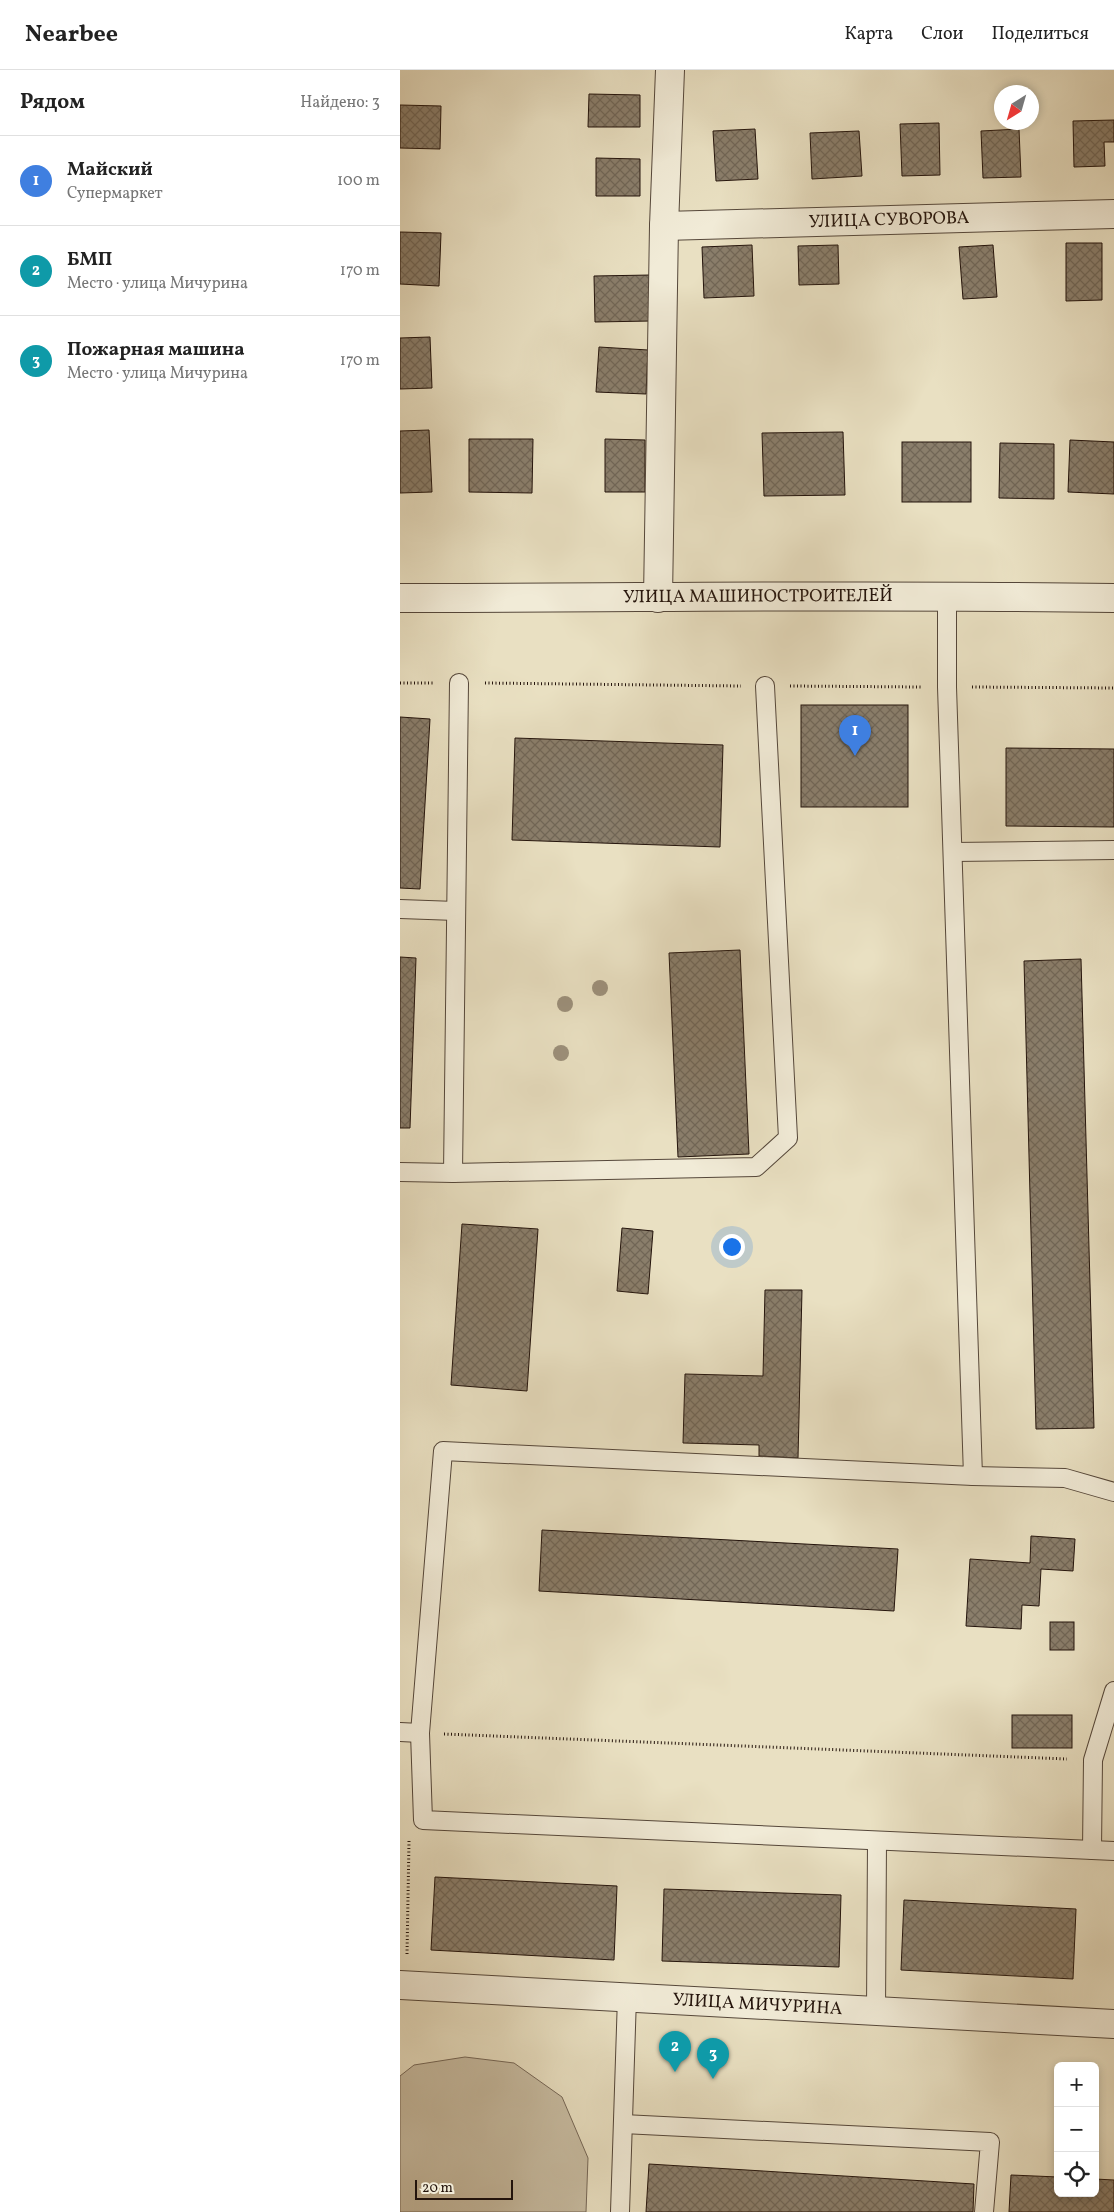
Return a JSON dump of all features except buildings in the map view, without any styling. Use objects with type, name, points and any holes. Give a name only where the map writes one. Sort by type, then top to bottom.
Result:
[{"type":"street","points":[[658,598],[664,226],[670,70]]},
{"type":"street","name":"УЛИЦА СУВОРОВА","points":[[664,226],[1114,214]]},
{"type":"street","name":"УЛИЦА МАШИНОСТРОИТЕЛЕЙ","points":[[400,598],[947,595],[1114,598]]},
{"type":"street","name":"УЛИЦА МИЧУРИНА","points":[[403,1985],[1114,2024]]},
{"type":"lane","points":[[947,595],[947,687],[973,1476]]},
{"type":"lane","points":[[453,1172],[459,683]]},
{"type":"lane","points":[[400,1172],[756,1167],[788,1138],[765,686]]},
{"type":"lane","points":[[953,852],[1114,850]]},
{"type":"lane","points":[[400,909],[456,910]]},
{"type":"lane","points":[[1114,1492],[1065,1478],[973,1476],[443,1451],[420,1733],[423,1820],[1114,1851]]},
{"type":"lane","points":[[1092,1850],[1093,1760],[1114,1690]]},
{"type":"lane","points":[[400,1732],[420,1733]]},
{"type":"lane","points":[[876,2011],[877,1841]]},
{"type":"lane","points":[[620,2212],[627,1997]]},
{"type":"lane","points":[[623,2124],[990,2142],[984,2212]]},
{"type":"path","points":[[420,1733],[1093,1760]]},
{"type":"path","points":[[403,1985],[409,1841],[423,1820]]},
{"type":"shaded area","points":[[465,2057],[514,2063],[562,2097],[588,2158],[586,2212],[400,2212],[400,2076],[414,2065]]},
{"type":"place","name":"Майский","points":[[855,756]]},
{"type":"place","name":"БМП","points":[[675,2072]]},
{"type":"place","name":"Пожарная машина","points":[[713,2079]]}]
